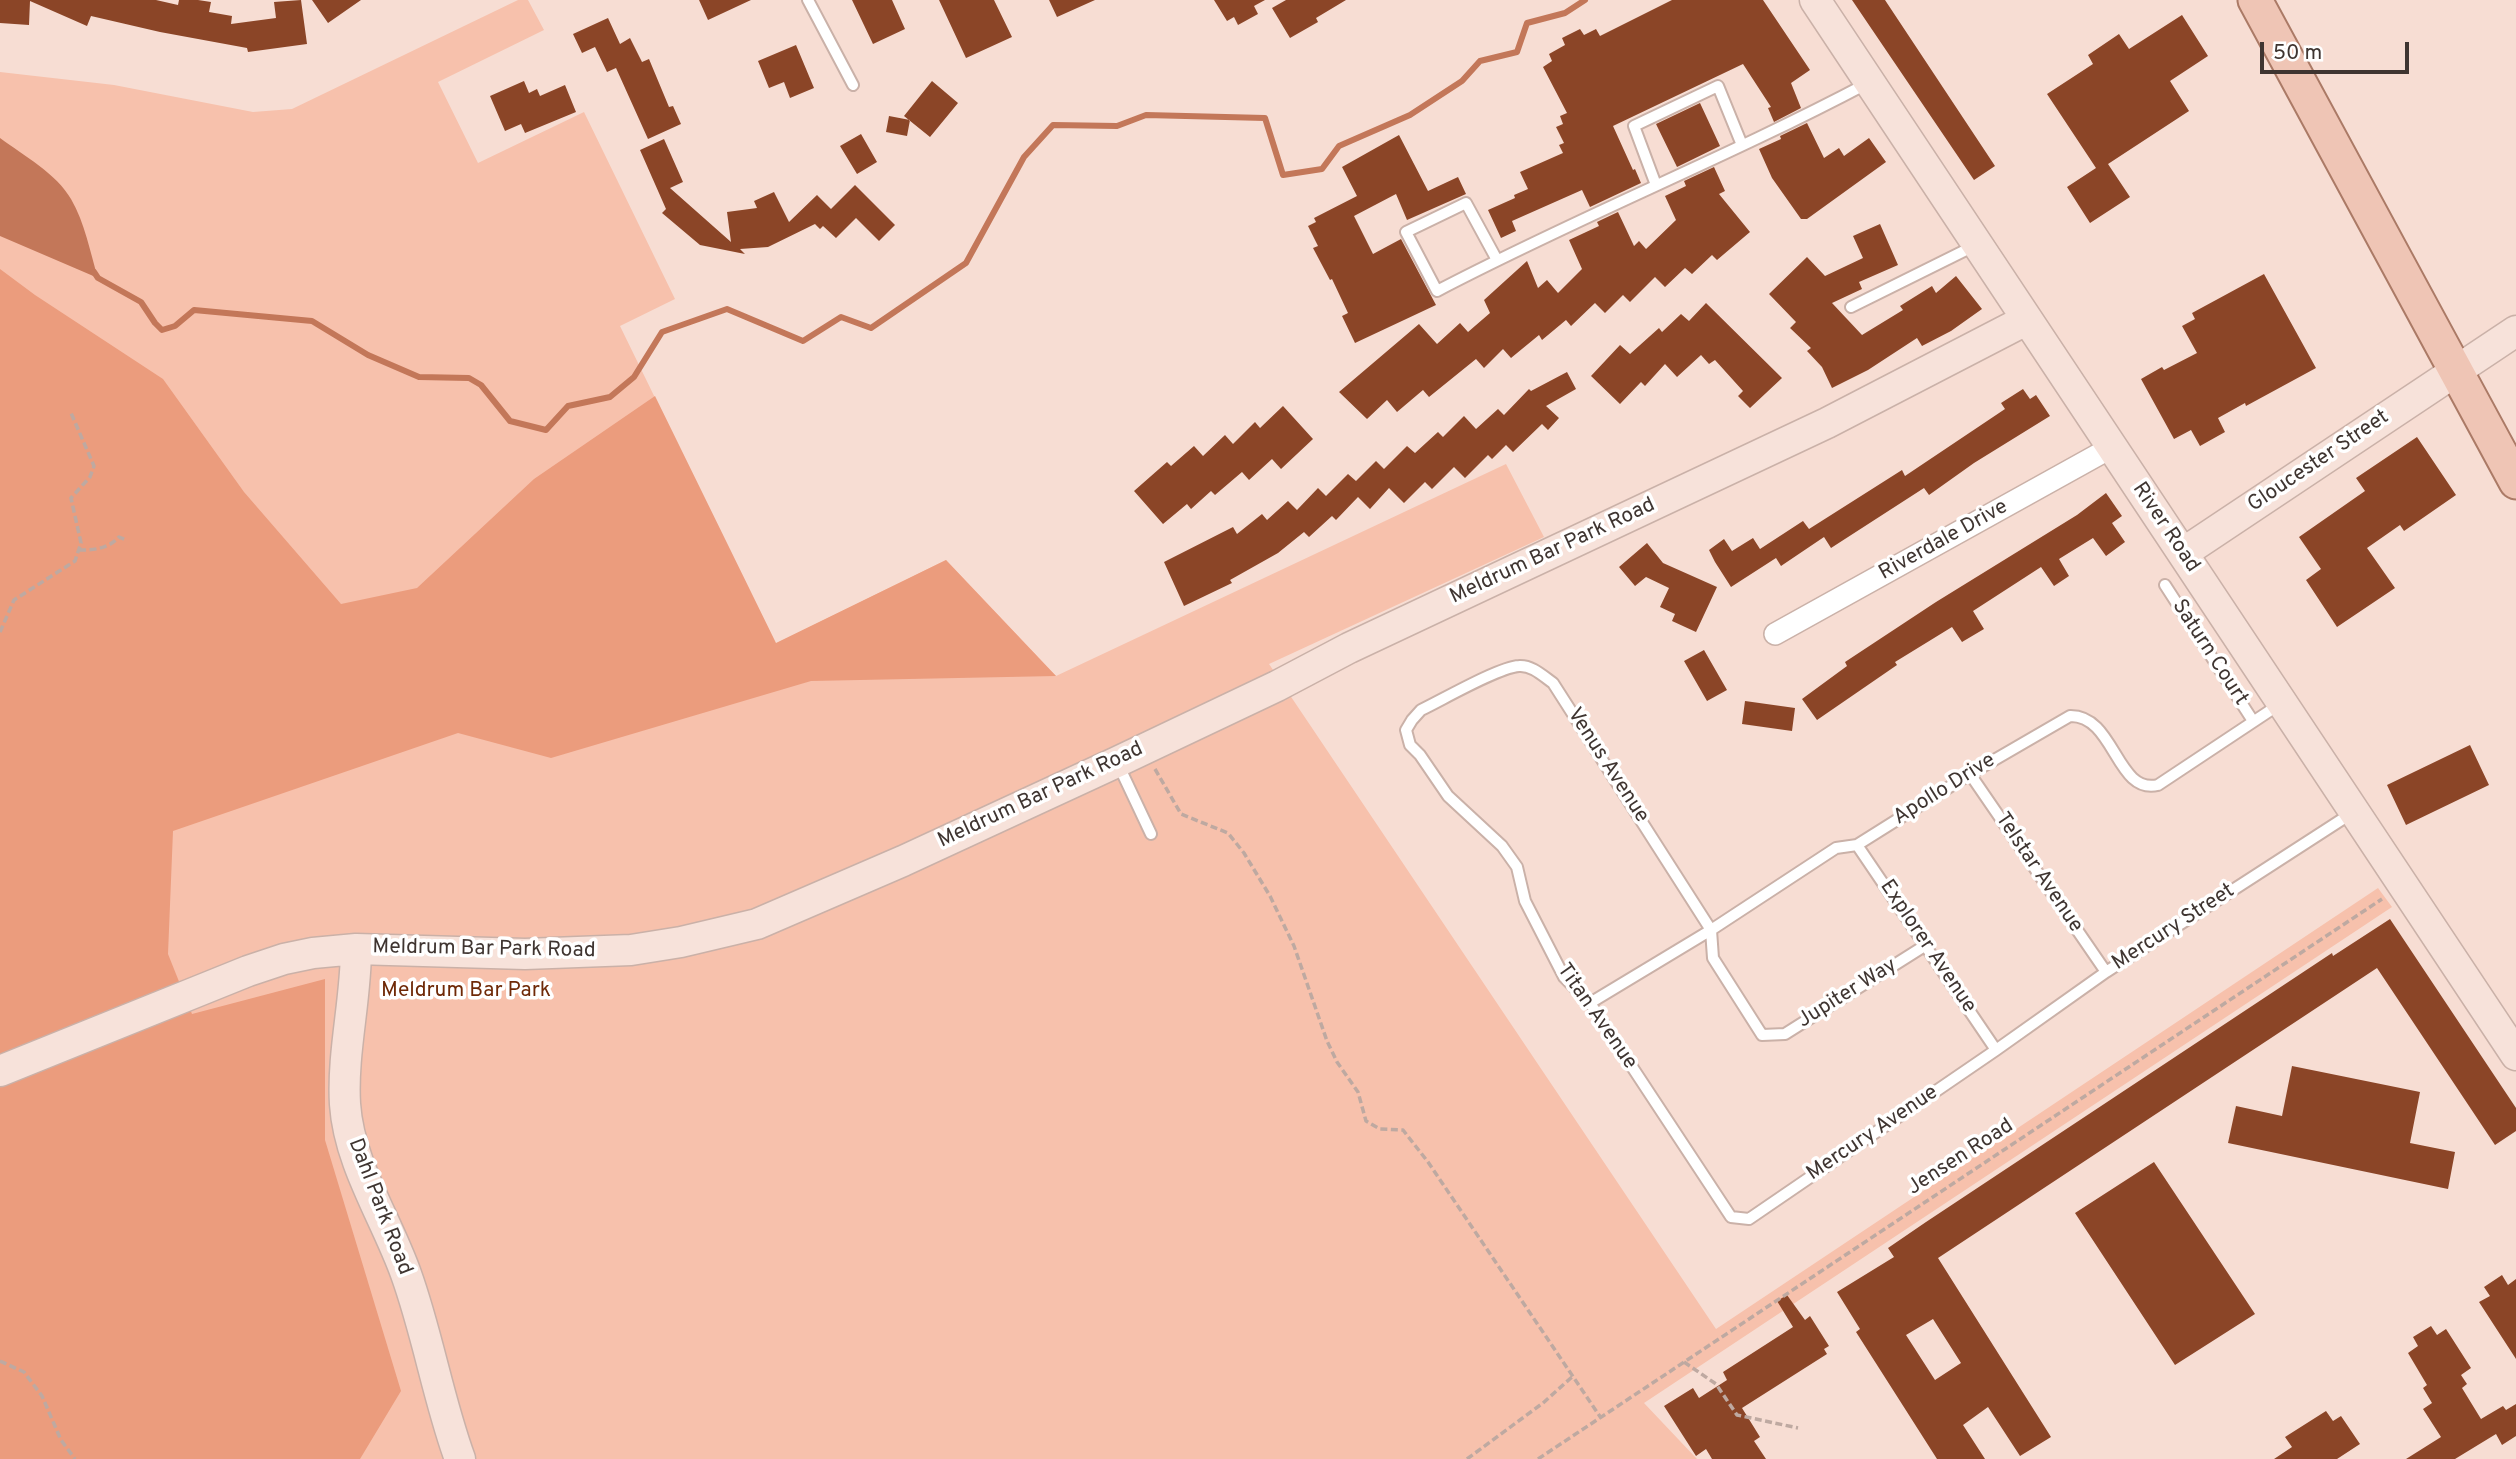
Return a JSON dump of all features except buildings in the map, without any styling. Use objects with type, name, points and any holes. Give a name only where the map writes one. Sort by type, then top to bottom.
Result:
[{"type":"main road","points":[[2255,0],[2516,481]]},
{"type":"street","name":"River Road","points":[[1815,0],[2516,1055]]},
{"type":"street","name":"Meldrum Bar Park Road","points":[[0,1072],[248,971],[313,953],[356,949],[484,954],[631,950],[757,924],[804,905],[1277,686],[1361,642],[1827,423],[2026,320]]},
{"type":"street","name":"Gloucester Street","points":[[2183,553],[2516,331]]},
{"type":"street","name":"Riverdale Drive","points":[[1775,634],[2112,447]]},
{"type":"street","name":"Dahl Park Road","points":[[356,949],[356,983],[346,1092],[349,1133],[405,1273],[460,1459]]},
{"type":"lane","points":[[808,0],[853,85]]},
{"type":"lane","points":[[1497,260],[1466,203],[1406,232],[1437,292],[1497,260],[1869,82]]},
{"type":"lane","points":[[1656,185],[1634,126],[1718,86],[1742,145]]},
{"type":"lane","points":[[1851,307],[1977,245]]},
{"type":"lane","name":"Saturn Court","points":[[2165,585],[2253,721]]},
{"type":"lane","name":"Venus Avenue","points":[[1468,687],[1519,666],[1534,669],[1553,683],[1711,930]]},
{"type":"lane","name":"Titan Avenue","points":[[1468,687],[1421,710],[1406,730],[1410,745],[1448,796],[1502,846],[1517,867],[1525,901],[1564,977],[1590,1003],[1731,1217],[1749,1219]]},
{"type":"lane","name":"Apollo Drive","points":[[1590,1003],[1711,930],[1836,848],[1857,845],[1970,774],[2070,716],[2081,716],[2100,730],[2132,779],[2150,787],[2158,785],[2282,702]]},
{"type":"lane","points":[[1130,755],[1150,834]]},
{"type":"lane","name":"Telstar Avenue","points":[[1970,774],[2106,972]]},
{"type":"lane","name":"Mercury Street","points":[[1996,1050],[2106,972],[2354,812]]},
{"type":"lane","name":"Explorer Avenue","points":[[1857,845],[1996,1050]]},
{"type":"lane","name":"Jupiter Way","points":[[1711,930],[1713,958],[1762,1035],[1785,1034],[1926,944]]},
{"type":"lane","name":"Mercury Avenue","points":[[1749,1219],[1996,1050]]},
{"type":"path","points":[[0,632],[14,600],[75,561],[79,550],[81,543],[71,498],[90,477],[94,466],[71,413]]},
{"type":"path","points":[[79,550],[96,550],[112,544],[119,537],[126,540]]},
{"type":"path","points":[[1130,755],[1181,814],[1228,833],[1244,853],[1270,896],[1294,946],[1327,1041],[1337,1062],[1358,1092],[1366,1121],[1380,1129],[1403,1130],[1428,1162],[1601,1418]]},
{"type":"path","name":"Jensen Road","points":[[1538,1459],[2402,886]]},
{"type":"path","points":[[0,1361],[24,1372],[42,1396],[61,1440],[75,1459]]},
{"type":"path","points":[[1684,1362],[1716,1384],[1737,1415],[1798,1428]]},
{"type":"path","points":[[1467,1459],[1543,1403],[1573,1376]]},
{"type":"green space","name":"Meldrum Bar Park","points":[[518,0],[528,0],[544,30],[438,82],[478,163],[584,112],[675,299],[620,326],[775,644],[946,560],[1056,676],[1506,464],[1544,537],[1269,664],[1716,1329],[2378,888],[2392,907],[1644,1403],[1697,1459],[0,1459],[0,72],[114,85],[253,112],[292,109]]},
{"type":"shaded area","points":[[0,138],[39,166],[65,190],[80,218],[98,278],[0,236]]},
{"type":"shaded area","points":[[0,269],[163,379],[244,492],[341,604],[417,588],[534,479],[655,396],[776,643],[946,560],[1056,676],[811,681],[551,758],[458,733],[173,831],[168,954],[192,1014],[325,979],[325,1140],[401,1391],[360,1459],[0,1459]]},
{"type":"waterway","points":[[94,272],[98,278],[141,302],[162,330],[175,326],[194,310],[312,321],[368,355],[419,377],[469,378],[481,385],[510,421],[546,430],[568,406],[610,397],[634,377],[662,332],[727,309],[803,341],[841,317],[871,328],[966,263],[1024,157],[1053,125],[1117,126],[1146,115],[1265,118],[1283,175],[1322,169],[1339,146],[1410,115],[1462,81],[1480,61],[1517,52],[1527,23],[1565,13],[1585,0]]}]
